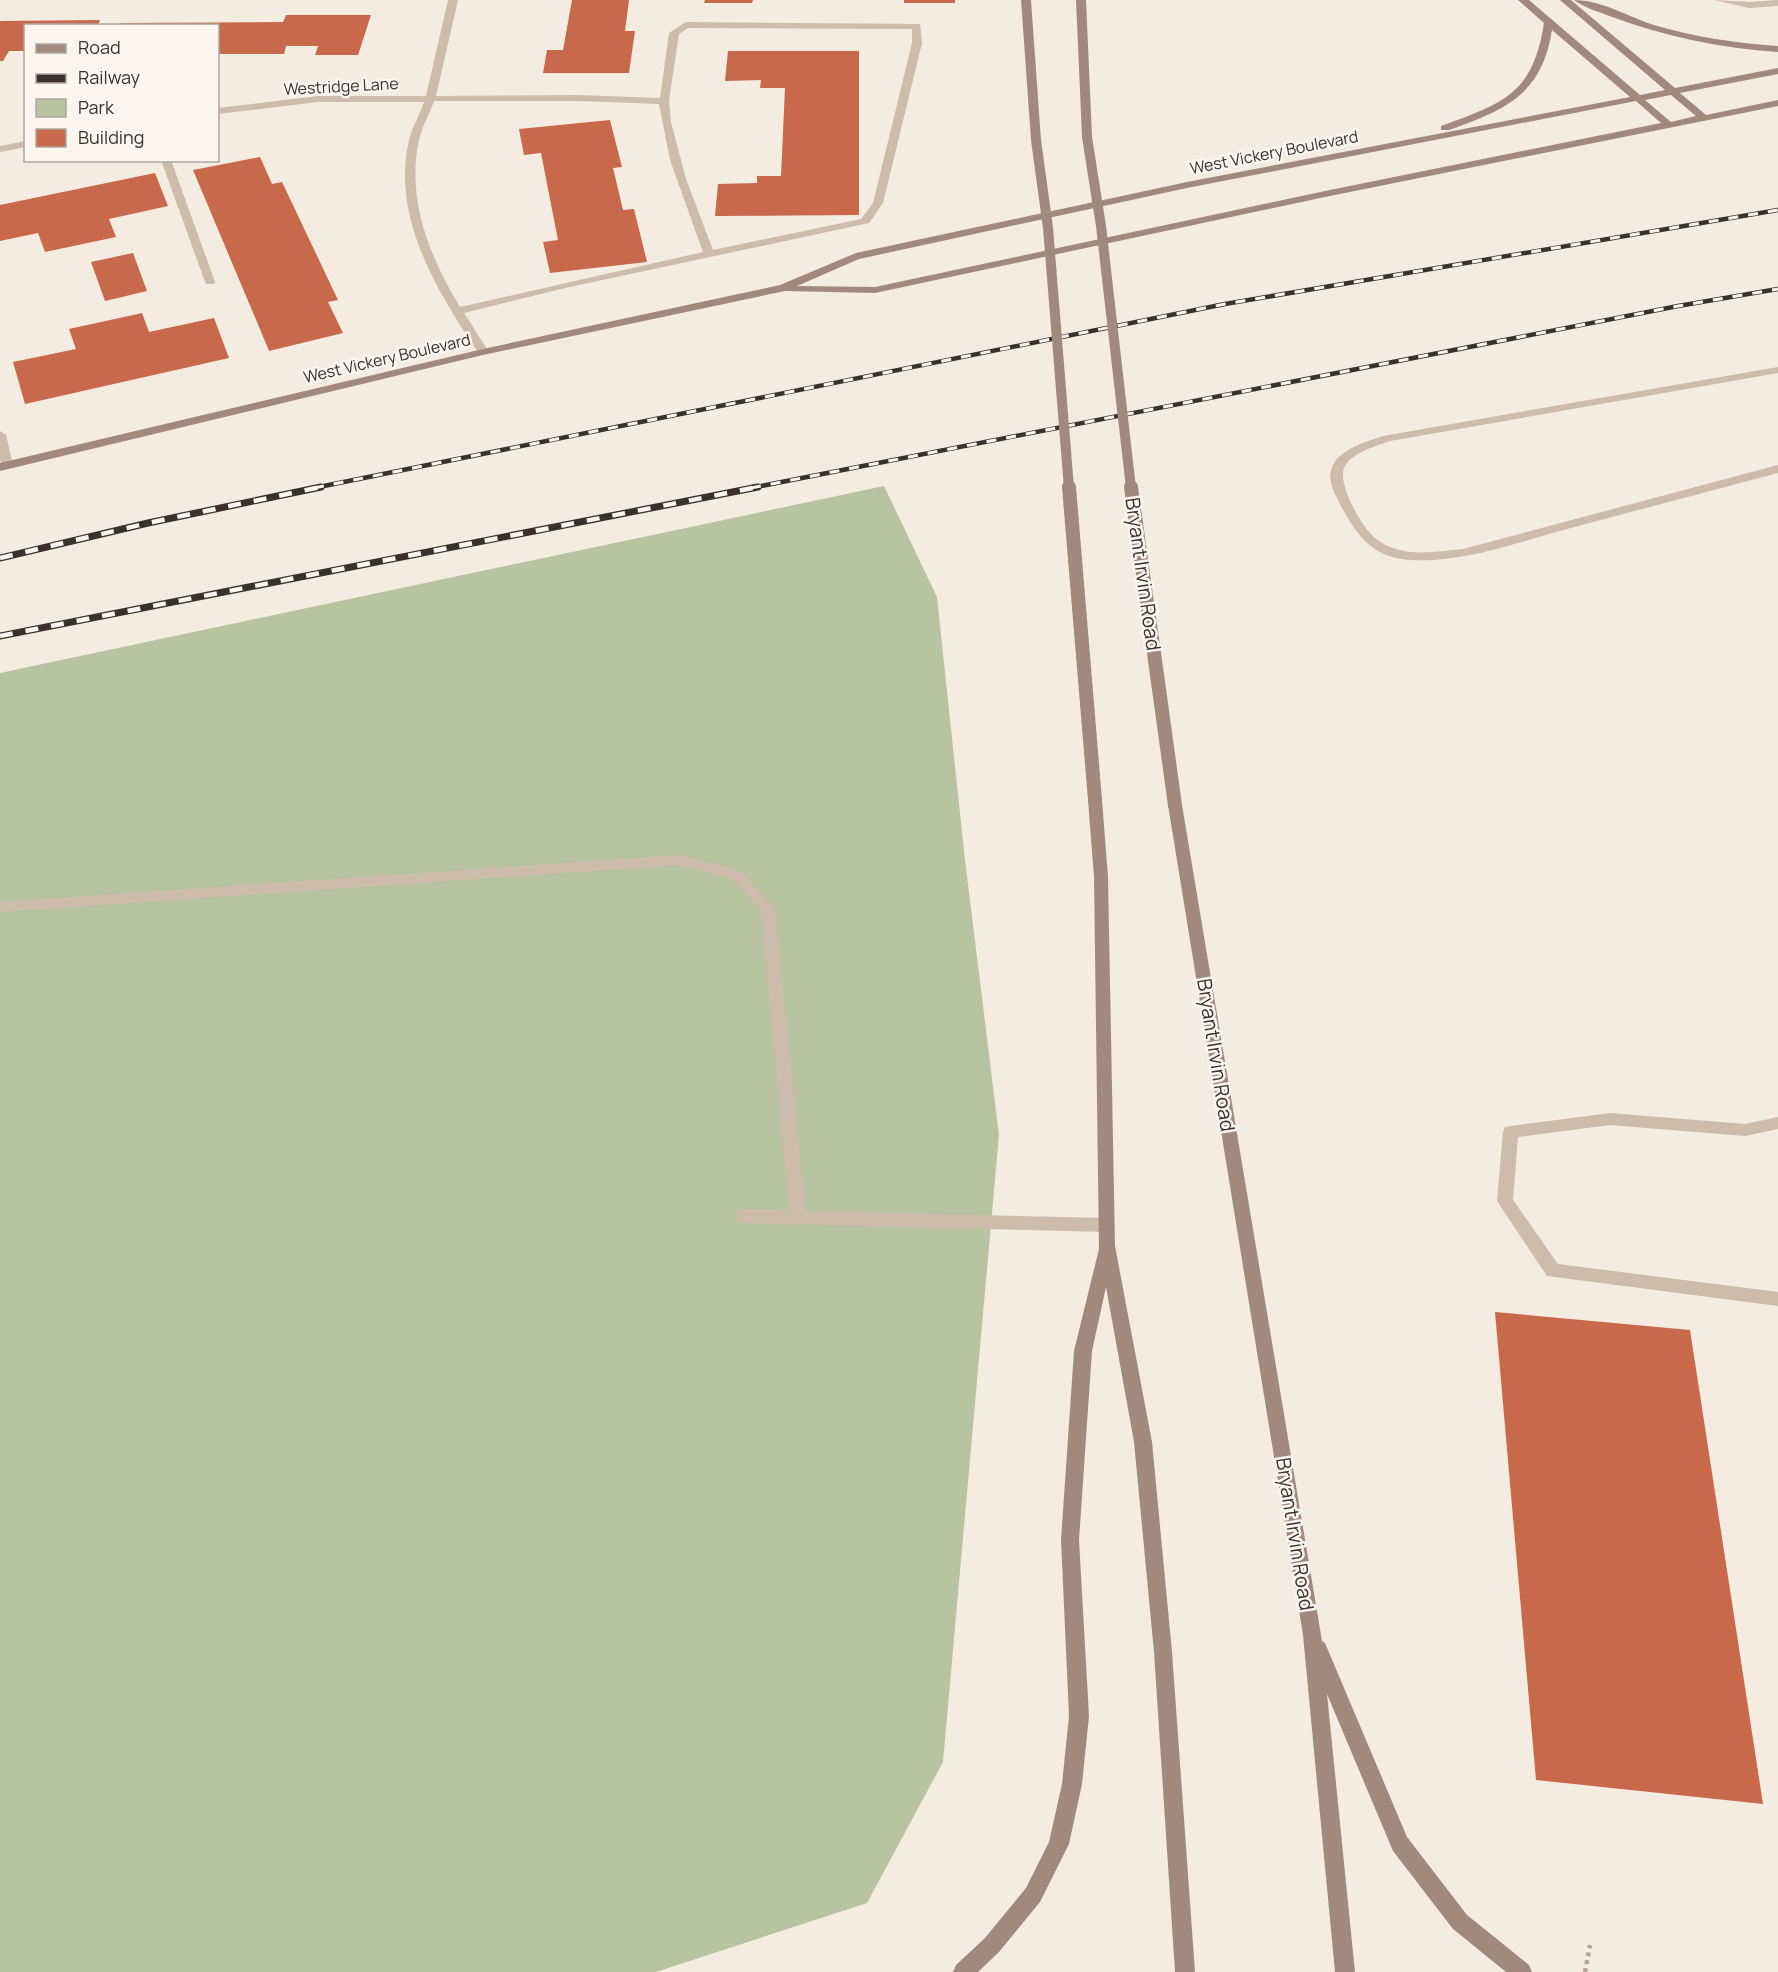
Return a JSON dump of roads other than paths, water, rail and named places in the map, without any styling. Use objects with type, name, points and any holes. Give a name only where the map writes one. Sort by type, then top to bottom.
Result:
[{"type":"main road","points":[[1026,0],[1036,140],[1048,228],[1101,878],[1107,1246],[1143,1442],[1163,1652],[1185,1972]]},
{"type":"main road","name":"Bryant Irvin Road","points":[[1081,0],[1088,137],[1101,226],[1125,447],[1175,805],[1312,1635],[1345,1972]]},
{"type":"main road","points":[[1523,0],[1668,124]]},
{"type":"main road","points":[[1564,0],[1702,117]]},
{"type":"main road","points":[[1579,0],[1644,26],[1710,41],[1778,49]]},
{"type":"main road","points":[[1292,166],[1433,132],[1476,117],[1519,94],[1539,68],[1549,22]]},
{"type":"main road","name":"West Vickery Boulevard","points":[[4,466],[483,352],[783,288],[856,256],[1187,185],[1778,71]]},
{"type":"main road","name":"West Vickery Boulevard","points":[[783,288],[875,290],[1324,194],[1778,103]]},
{"type":"main road","points":[[963,1972],[992,1945],[1033,1895],[1059,1844],[1072,1784],[1079,1716],[1070,1540],[1083,1351],[1107,1246]]},
{"type":"main road","points":[[1312,1635],[1400,1844],[1460,1922],[1522,1972]]},
{"type":"street","points":[[453,0],[444,25],[430,98],[413,143],[412,189],[415,224],[429,265],[483,352]]},
{"type":"street","points":[[1720,0],[1749,4],[1778,3]]},
{"type":"street","points":[[457,311],[865,221],[878,204],[917,43],[917,26],[686,25],[674,33],[664,101],[666,130],[675,167],[710,254]]},
{"type":"street","name":"Westridge Lane","points":[[219,111],[318,99],[578,98],[664,101]]},
{"type":"street","points":[[0,149],[24,144]]},
{"type":"street","points":[[167,162],[210,282]]},
{"type":"street","points":[[1778,370],[1387,438],[1360,448],[1347,456],[1338,468],[1336,480],[1363,535],[1383,549],[1416,556],[1463,553],[1778,469]]},
{"type":"street","points":[[0,435],[4,466]]},
{"type":"street","points":[[0,907],[678,860],[737,875],[768,909],[798,1217]]},
{"type":"street","points":[[1778,1123],[1745,1130],[1610,1119],[1511,1132],[1505,1201],[1553,1271],[1778,1299]]},
{"type":"street","points":[[743,1216],[1107,1225]]},
{"type":"railway","points":[[314,488],[1225,304],[1778,210]]},
{"type":"railway","points":[[751,488],[1678,306],[1778,289]]},
{"type":"railway","points":[[0,558],[148,523],[321,487]]},
{"type":"railway","points":[[0,636],[758,487]]}]
